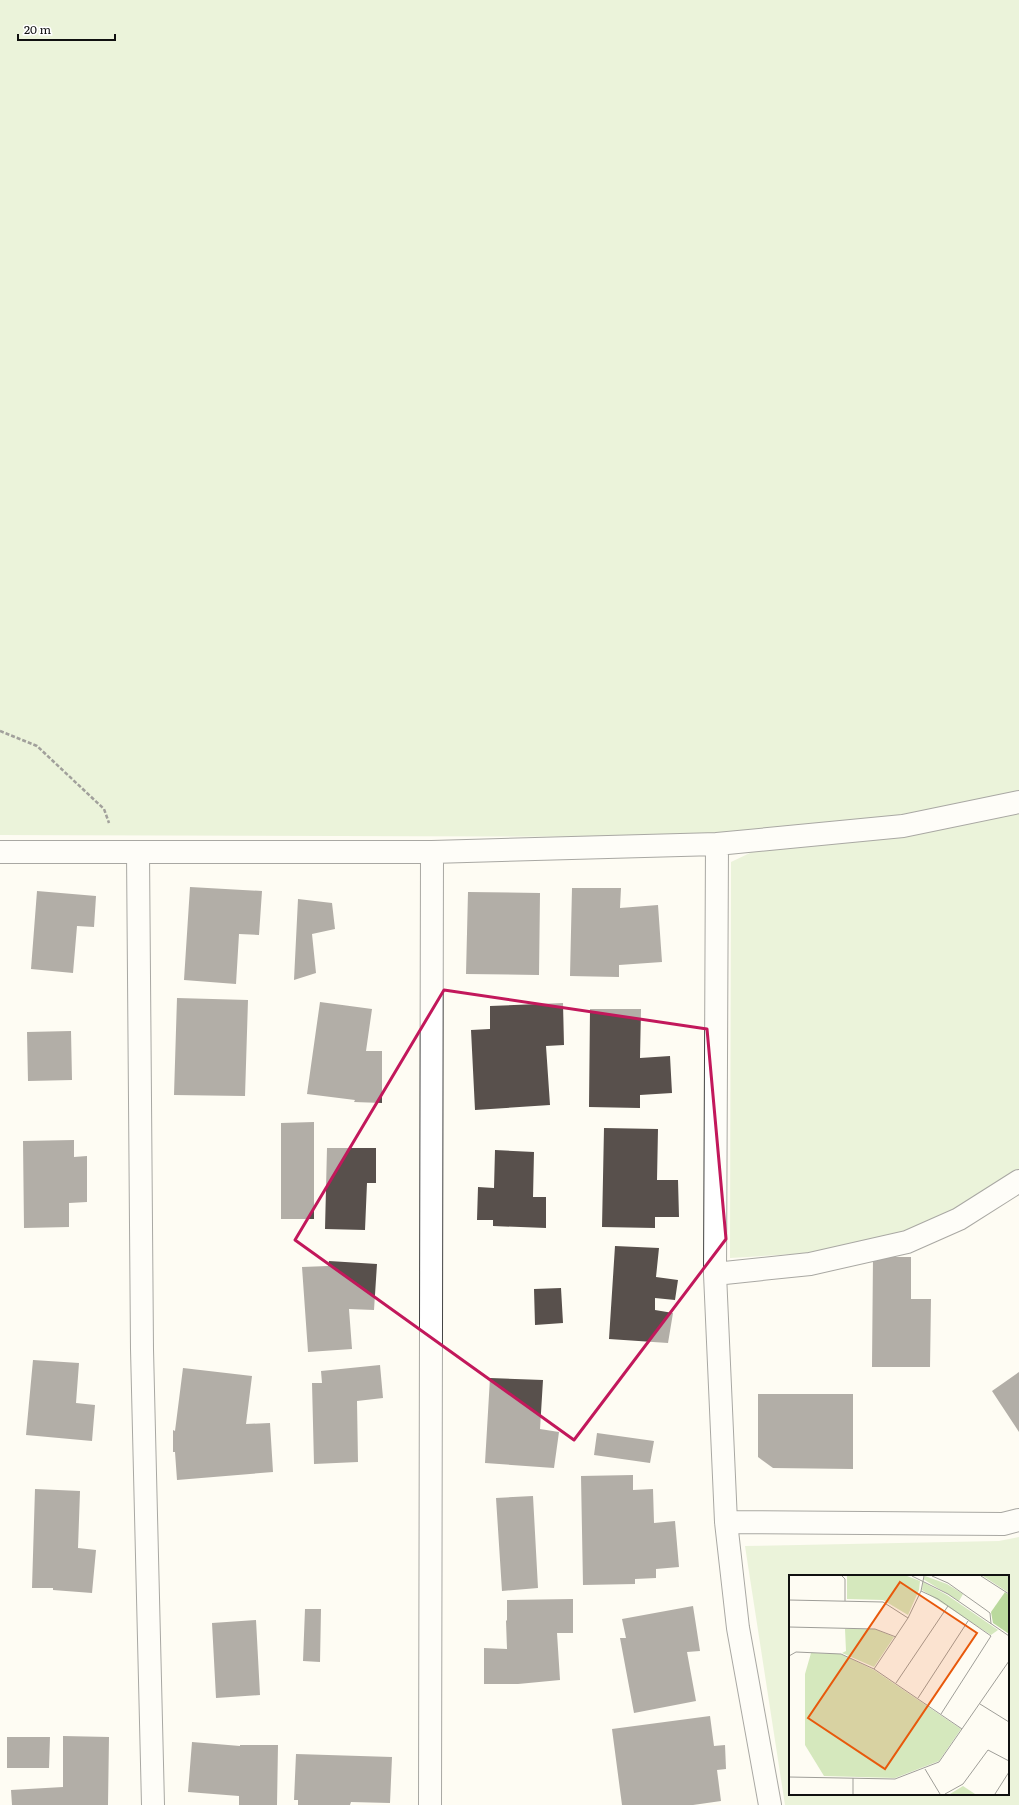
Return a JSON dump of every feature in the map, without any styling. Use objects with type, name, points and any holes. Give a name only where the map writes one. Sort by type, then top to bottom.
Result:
[{"type":"street","points":[[0,852],[432,852],[717,844],[903,826],[1019,802]]},
{"type":"street","points":[[717,844],[716,1274],[726,1522],[738,1628],[770,1805]]},
{"type":"street","points":[[128,852],[153,1805]]},
{"type":"street","points":[[430,1805],[432,852]]},
{"type":"street","points":[[716,1274],[810,1264],[907,1242],[959,1220],[1019,1181]]},
{"type":"street","points":[[726,1522],[1003,1524],[1019,1520]]},
{"type":"path","points":[[0,731],[37,746],[104,809],[128,852]]},
{"type":"highlighted area","points":[[444,990],[707,1029],[726,1239],[574,1440],[295,1240]]},
{"type":"green space","points":[[0,0],[1019,0],[1019,795],[899,820],[716,837],[0,835]]},
{"type":"green space","points":[[1019,812],[1019,1172],[956,1212],[905,1234],[811,1253],[730,1258],[731,862],[752,852],[906,835]]},
{"type":"green space","points":[[1019,1537],[1019,1805],[785,1805],[745,1546],[999,1541]]},
{"type":"building","points":[[190,887],[262,891],[259,935],[239,934],[236,984],[184,980]]},
{"type":"building","points":[[572,888],[621,888],[620,908],[658,905],[662,962],[619,965],[619,977],[570,976]]},
{"type":"building","points":[[37,891],[96,896],[94,927],[77,926],[73,973],[31,969]]},
{"type":"building","points":[[468,892],[540,893],[539,975],[466,974]]},
{"type":"building","points":[[298,899],[332,903],[335,929],[312,934],[316,973],[294,980]]},
{"type":"building","points":[[177,998],[248,1000],[245,1096],[174,1095]]},
{"type":"building","points":[[320,1002],[372,1009],[366,1051],[382,1051],[382,1103],[354,1102],[355,1100],[307,1094]]},
{"type":"building","points":[[563,1003],[564,1045],[546,1046],[550,1105],[475,1110],[471,1030],[490,1029],[490,1006]]},
{"type":"building","points":[[590,1009],[641,1009],[640,1058],[670,1056],[672,1093],[640,1095],[640,1108],[589,1107]]},
{"type":"building","points":[[71,1031],[72,1080],[28,1081],[27,1032]]},
{"type":"building","points":[[314,1122],[314,1219],[281,1219],[281,1123]]},
{"type":"building","points":[[604,1128],[658,1129],[657,1180],[678,1180],[679,1217],[655,1217],[655,1228],[602,1227]]},
{"type":"building","points":[[74,1140],[74,1157],[87,1156],[87,1202],[69,1203],[69,1227],[24,1228],[23,1141]]},
{"type":"building","points":[[327,1148],[376,1148],[376,1183],[367,1183],[365,1230],[325,1229]]},
{"type":"building","points":[[495,1150],[534,1152],[533,1197],[546,1197],[546,1228],[493,1226],[493,1220],[477,1220],[478,1187],[494,1188]]},
{"type":"building","points":[[615,1246],[659,1248],[656,1277],[678,1280],[675,1300],[655,1298],[655,1310],[673,1313],[668,1343],[609,1339]]},
{"type":"building","points":[[873,1257],[911,1257],[911,1299],[931,1299],[930,1367],[872,1367]]},
{"type":"building","points":[[329,1261],[377,1264],[374,1310],[349,1309],[352,1349],[308,1352],[302,1267],[328,1266]]},
{"type":"building","points":[[561,1288],[563,1323],[535,1325],[534,1289]]},
{"type":"building","points":[[33,1360],[79,1363],[76,1403],[95,1405],[92,1441],[26,1435]]},
{"type":"building","points":[[380,1365],[383,1398],[357,1401],[358,1462],[314,1464],[312,1383],[322,1383],[321,1371]]},
{"type":"building","points":[[183,1368],[252,1376],[246,1424],[270,1423],[273,1472],[177,1480],[175,1452],[173,1452],[173,1430],[175,1431]]},
{"type":"building","points":[[1019,1372],[1019,1432],[992,1391]]},
{"type":"building","points":[[490,1378],[543,1380],[540,1429],[559,1432],[554,1468],[485,1463]]},
{"type":"building","points":[[758,1394],[853,1394],[853,1469],[773,1468],[758,1457]]},
{"type":"building","points":[[597,1433],[654,1441],[650,1463],[594,1455]]},
{"type":"building","points":[[633,1475],[633,1490],[653,1489],[654,1523],[675,1521],[679,1567],[656,1569],[656,1578],[635,1579],[635,1584],[583,1585],[581,1476]]},
{"type":"building","points":[[35,1489],[80,1491],[78,1548],[96,1550],[92,1593],[53,1590],[53,1588],[32,1588]]},
{"type":"building","points":[[533,1496],[538,1588],[502,1591],[496,1498]]},
{"type":"building","points":[[573,1599],[573,1633],[557,1633],[560,1680],[518,1684],[484,1684],[484,1648],[507,1649],[507,1600]]},
{"type":"building","points":[[693,1606],[700,1651],[687,1652],[696,1701],[634,1713],[620,1638],[626,1638],[622,1619]]},
{"type":"building","points":[[305,1609],[321,1609],[320,1662],[303,1661]]},
{"type":"building","points":[[256,1620],[260,1695],[216,1698],[212,1623]]},
{"type":"building","points":[[710,1716],[714,1746],[725,1745],[726,1769],[717,1770],[721,1801],[693,1805],[622,1805],[612,1729]]},
{"type":"building","points":[[63,1736],[109,1737],[108,1805],[12,1805],[11,1790],[63,1787]]},
{"type":"building","points":[[7,1737],[50,1737],[49,1768],[7,1768]]},
{"type":"building","points":[[192,1742],[240,1746],[278,1745],[277,1805],[239,1805],[239,1796],[188,1792]]},
{"type":"building","points":[[296,1754],[392,1757],[390,1803],[351,1802],[350,1805],[298,1805],[298,1800],[294,1800]]}]
